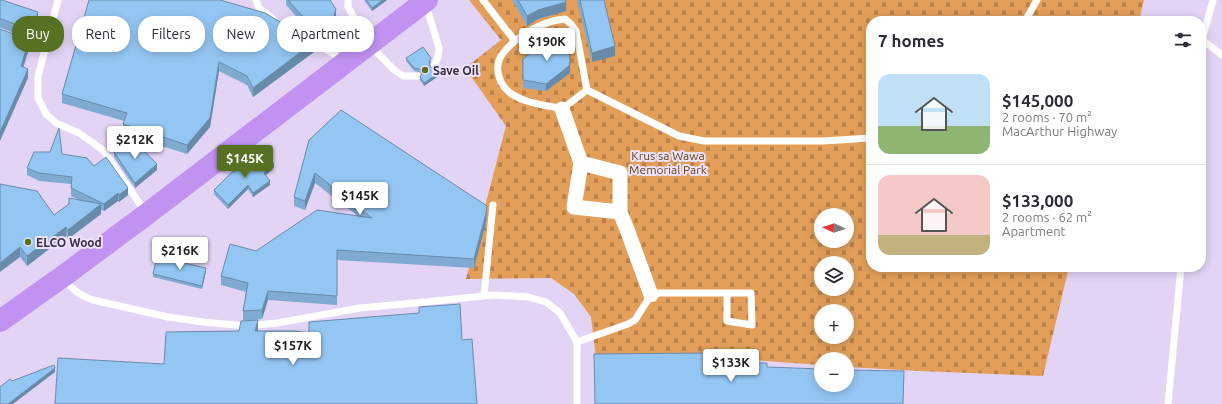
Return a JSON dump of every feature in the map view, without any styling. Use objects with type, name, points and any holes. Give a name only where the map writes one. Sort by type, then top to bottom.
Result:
[{"type":"highway","points":[[374,40],[425,0]]},
{"type":"highway","points":[[0,321],[147,214],[359,52]]},
{"type":"street","points":[[562,109],[581,163],[574,207],[620,212]]},
{"type":"street","points":[[581,163],[620,173],[620,212],[651,295]]},
{"type":"lane","points":[[54,16],[58,0]]},
{"type":"lane","points":[[256,0],[259,8],[277,21]]},
{"type":"lane","points":[[348,0],[348,7],[353,16]]},
{"type":"lane","points":[[425,0],[439,48],[438,57],[434,66]]},
{"type":"lane","points":[[484,0],[515,41]]},
{"type":"lane","points":[[1028,16],[1037,0]]},
{"type":"lane","points":[[1206,23],[1213,0]]},
{"type":"lane","points":[[556,20],[564,20],[571,24],[576,31],[587,90],[562,109],[520,99],[509,92],[499,80],[497,65],[503,52],[515,41],[540,25],[556,20]]},
{"type":"lane","points":[[1206,43],[1222,55]]},
{"type":"lane","points":[[374,49],[393,69],[403,76],[418,76]]},
{"type":"lane","points":[[44,52],[38,76],[38,98],[46,114],[56,122],[79,133],[103,150],[147,214]]},
{"type":"lane","points":[[329,52],[346,62]]},
{"type":"lane","points":[[587,90],[679,136],[704,141],[823,141],[866,138]]},
{"type":"lane","points":[[484,296],[493,205]]},
{"type":"lane","points":[[1168,404],[1181,272]]},
{"type":"lane","points":[[62,277],[72,289],[82,296],[93,300],[168,317],[246,326],[277,323],[360,308],[494,295],[528,297],[546,302],[560,313],[577,342],[577,404]]},
{"type":"lane","points":[[577,342],[628,324],[635,320],[651,295],[659,293],[751,293],[752,325],[727,321],[726,294]]},
{"type":"green space","name":"Krus sa Wawa Memorial Park","points":[[469,0],[1144,0],[1140,16],[866,16],[866,272],[1068,272],[1043,376],[854,367],[854,352],[814,352],[814,364],[725,358],[596,358],[591,317],[574,294],[551,278],[466,279],[506,126],[465,68],[501,40]]},
{"type":"building","points":[[0,0],[38,12],[37,16],[12,16],[12,23],[0,19]]},
{"type":"building","points":[[89,0],[220,0],[265,13],[277,20],[277,52],[301,52],[253,88],[247,76],[219,62],[210,118],[187,145],[123,124],[127,113],[62,94],[74,52],[130,52],[130,16],[84,16]]},
{"type":"building","points":[[288,0],[330,0],[336,9],[334,16],[302,16]]},
{"type":"building","points":[[366,0],[383,0],[372,8]]},
{"type":"building","points":[[518,0],[566,0],[566,2],[538,10],[527,16]]},
{"type":"building","points":[[580,0],[604,0],[615,46],[592,53]]},
{"type":"building","points":[[0,29],[12,34],[12,52],[25,52],[21,66],[28,69],[0,132]]},
{"type":"building","points":[[547,39],[569,42],[570,65],[546,84],[523,80],[523,59]]},
{"type":"building","name":"Save Oil","points":[[423,47],[431,58],[429,63],[430,66],[432,68],[437,67],[440,72],[424,83],[420,77],[422,74],[421,70],[414,68],[406,58]]},
{"type":"building","points":[[341,110],[487,206],[474,259],[337,250],[337,296],[268,291],[262,310],[243,311],[248,283],[221,276],[230,244],[256,251],[317,210],[372,218],[315,173],[305,201],[294,197],[309,140]]},
{"type":"building","points":[[59,128],[62,154],[87,158],[94,166],[106,157],[128,188],[119,195],[118,193],[104,204],[71,188],[72,177],[39,173],[27,168],[34,152],[50,152]]},
{"type":"building","points":[[132,138],[157,164],[135,183],[114,152]]},
{"type":"building","points":[[265,153],[274,164],[264,173],[270,181],[253,193],[248,185],[228,205],[214,190],[231,173],[247,164],[248,166]]},
{"type":"building","points":[[0,184],[37,191],[54,215],[69,204],[69,198],[101,204],[68,230],[66,227],[27,256],[20,247],[0,263]]},
{"type":"building","points":[[157,257],[206,268],[202,286],[153,274]]},
{"type":"building","points":[[460,304],[462,340],[472,339],[477,404],[55,404],[58,358],[164,364],[166,332],[239,331],[241,321],[258,320],[255,331],[295,331],[309,333],[309,322],[419,313],[419,307]]},
{"type":"building","points":[[710,353],[710,363],[767,363],[767,367],[814,369],[814,392],[854,392],[854,370],[904,371],[903,404],[595,404],[594,354]]},
{"type":"building","points":[[54,365],[55,368],[8,404],[0,404],[0,387],[10,379],[12,381]]},
{"type":"place","name":"Save Oil","points":[[425,70]]},
{"type":"place","name":"ELCO Wood","points":[[28,242]]}]
